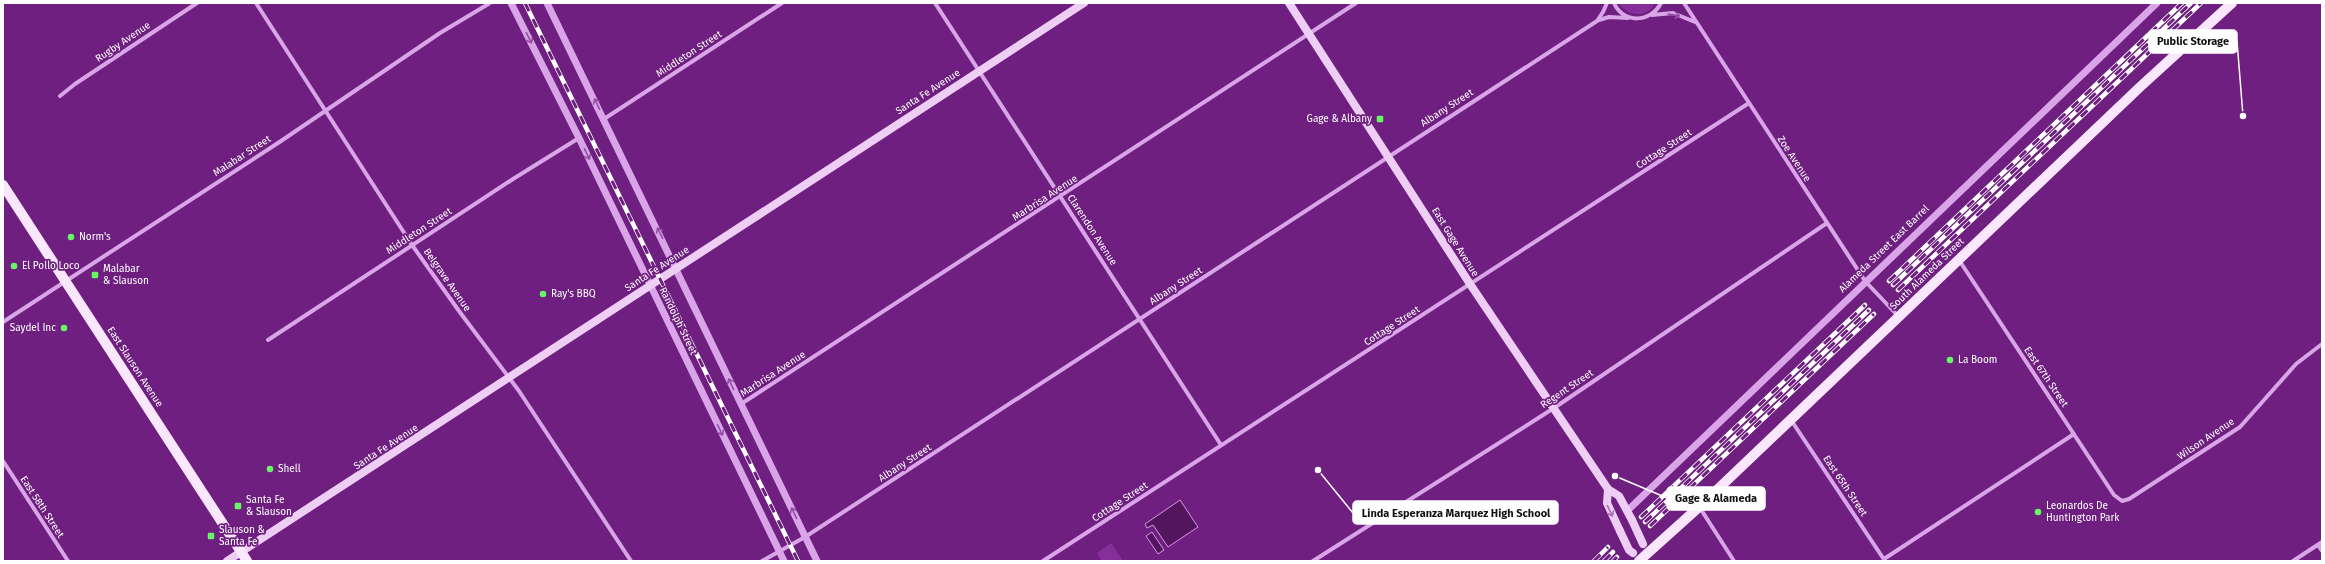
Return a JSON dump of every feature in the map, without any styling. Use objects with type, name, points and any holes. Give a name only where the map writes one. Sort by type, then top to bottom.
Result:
[{"type":"main road","name":"Santa Fe Avenue","points":[[227,561],[510,379],[649,286],[1084,3]]},
{"type":"main road","name":"East Gage Avenue","points":[[1289,3],[1470,284],[1608,489],[1619,496],[1643,544],[1639,559]]},
{"type":"main road","name":"South Alameda Street","points":[[1639,559],[1699,507],[2140,87],[2232,3]]},
{"type":"main road","name":"East Slauson Avenue","points":[[3,186],[247,561]]},
{"type":"main road","points":[[1608,489],[1606,503],[1630,550],[1639,559]]},
{"type":"street","name":"Rugby Avenue","points":[[60,96],[75,84],[197,3]]},
{"type":"street","name":"Belgrave Avenue","points":[[256,3],[412,245],[510,379],[631,561]]},
{"type":"street","name":"Malabar Street","points":[[3,322],[326,111],[440,33],[490,3]]},
{"type":"street","name":"Randolph Street","points":[[511,3],[579,138],[649,286],[784,561]]},
{"type":"street","name":"Randolph Street","points":[[547,3],[677,268],[740,404],[817,561]]},
{"type":"street","name":"Middleton Street","points":[[604,119],[782,3]]},
{"type":"street","name":"Clarendon Avenue","points":[[935,3],[1222,445]]},
{"type":"street","name":"Marbrisa Avenue","points":[[740,404],[1061,197],[1356,3]]},
{"type":"street","name":"Albany Street","points":[[1597,21],[1607,3]]},
{"type":"street","points":[[1614,3],[1622,14],[1631,18]]},
{"type":"street","points":[[1651,15],[1661,3]]},
{"type":"street","name":"Zoe Avenue","points":[[1684,3],[1864,281],[1899,317]]},
{"type":"street","name":"Alameda Street East Barrel","points":[[1627,511],[1864,281],[2157,3]]},
{"type":"street","name":"Albany Street","points":[[762,561],[779,550],[805,537],[1389,157],[1402,146],[1597,21],[1609,17],[1641,19],[1651,15],[1673,14],[1696,22]]},
{"type":"street","name":"Cottage Street","points":[[1043,561],[1749,103]]},
{"type":"street","name":"Middleton Street","points":[[268,340],[412,245],[579,138]]},
{"type":"street","name":"Regent Street","points":[[1313,561],[1554,408],[1827,223]]},
{"type":"street","name":"East 67th Street","points":[[1958,260],[2114,495],[2122,501]]},
{"type":"street","name":"Wilson Avenue","points":[[2122,501],[2129,499],[2240,427],[2291,368],[2304,356],[2322,344]]},
{"type":"street","name":"East 65th Street","points":[[1791,419],[1885,560]]},
{"type":"street","points":[[1885,560],[2074,434]]},
{"type":"street","name":"East 58th Street","points":[[3,461],[68,561]]},
{"type":"street","points":[[1699,507],[1734,561]]},
{"type":"street","points":[[2293,561],[2320,543],[2322,551]]},
{"type":"shaded area","points":[[1618,3],[1655,3],[1647,12],[1637,14],[1632,13]]},
{"type":"shaded area","points":[[1180,500],[1198,527],[1168,547],[1153,525],[1147,528],[1145,524]]},
{"type":"shaded area","points":[[1152,532],[1164,550],[1158,554],[1146,536]]},
{"type":"shaded area","points":[[1111,543],[1123,561],[1102,561],[1097,553]]},
{"type":"railway","points":[[525,3],[798,561]]},
{"type":"railway","points":[[1889,281],[2182,3]]},
{"type":"railway","points":[[1893,285],[2191,3]]},
{"type":"railway","points":[[1898,290],[2201,3]]},
{"type":"railway","points":[[1641,517],[1865,305]]},
{"type":"railway","points":[[1645,522],[1869,310]]},
{"type":"railway","points":[[1650,526],[1874,314]]},
{"type":"railway","points":[[1594,561],[1608,547]]},
{"type":"railway","points":[[1604,561],[1613,552]]},
{"type":"railway","points":[[1613,561],[1617,557]]},
{"type":"place","name":"Public Storage","points":[[2243,116]]},
{"type":"place","name":"Gage & Albany","points":[[1380,119]]},
{"type":"place","name":"Norm's","points":[[71,237]]},
{"type":"place","name":"El Pollo Loco","points":[[14,266]]},
{"type":"place","name":"Malabar & Slauson","points":[[95,275]]},
{"type":"place","name":"Ray's BBQ","points":[[543,294]]},
{"type":"place","name":"Saydel Inc","points":[[64,328]]},
{"type":"place","name":"La Boom","points":[[1950,360]]},
{"type":"place","name":"Shell","points":[[270,469]]},
{"type":"place","name":"Linda Esperanza Marquez High School","points":[[1318,470]]},
{"type":"place","name":"Gage & Alameda","points":[[1615,476]]},
{"type":"place","name":"Santa Fe & Slauson","points":[[238,506]]},
{"type":"place","name":"Leonardos De Huntington Park","points":[[2038,512]]},
{"type":"place","name":"Slauson & Santa Fe","points":[[211,536]]}]
